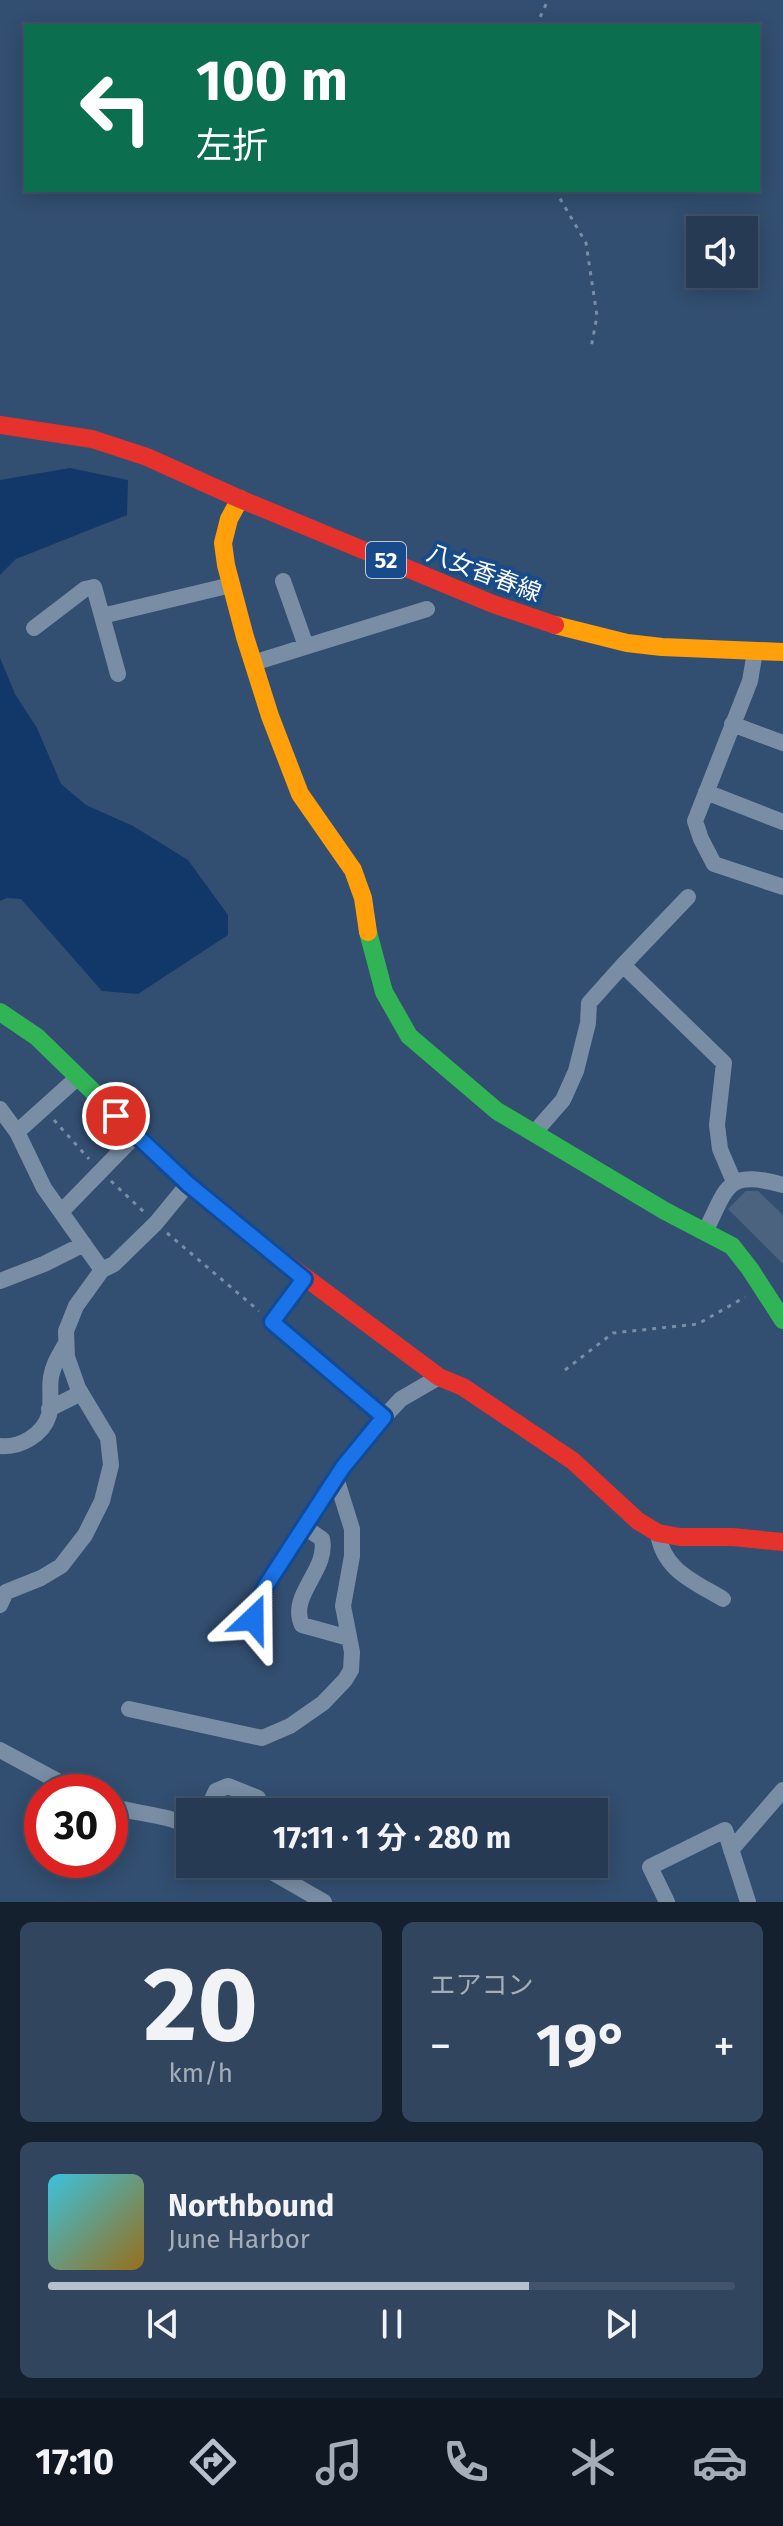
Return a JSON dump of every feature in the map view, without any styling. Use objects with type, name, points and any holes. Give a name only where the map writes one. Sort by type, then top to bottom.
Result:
[{"type":"street","name":"八女香春線","points":[[0,425],[106,444],[147,457],[240,499],[540,621],[627,643],[783,652]]},
{"type":"street","points":[[240,499],[229,519],[223,543],[231,585],[253,663],[300,794],[353,870],[363,898],[370,946],[384,992],[409,1036],[497,1111],[615,1182],[732,1246],[783,1320]]},
{"type":"street","points":[[283,581],[306,646]]},
{"type":"street","points":[[102,616],[231,585]]},
{"type":"street","points":[[34,628],[85,589],[94,587],[118,674]]},
{"type":"street","points":[[253,663],[427,609]]},
{"type":"street","points":[[755,652],[750,681],[695,821],[714,864],[783,887]]},
{"type":"street","points":[[732,724],[783,743]]},
{"type":"street","points":[[706,792],[783,822]]},
{"type":"street","points":[[534,1133],[563,1100],[576,1071],[588,1023],[589,1003],[688,897]]},
{"type":"street","points":[[623,965],[724,1063],[717,1125],[720,1149],[734,1182]]},
{"type":"street","points":[[3,1019],[37,1037],[188,1184],[304,1279],[439,1377],[463,1387],[573,1461],[638,1521],[658,1533],[680,1537],[732,1537],[783,1542]]},
{"type":"street","points":[[17,1132],[77,1078]]},
{"type":"street","points":[[0,1109],[17,1132],[44,1188],[102,1270]]},
{"type":"street","points":[[61,1212],[136,1135]]},
{"type":"street","points":[[705,1232],[734,1182],[746,1178],[783,1185]]},
{"type":"street","points":[[0,1605],[6,1592],[61,1566],[85,1535],[102,1501],[111,1465],[108,1438],[81,1393],[67,1357],[66,1331],[76,1306],[102,1270],[114,1264],[156,1223],[188,1184]]},
{"type":"street","points":[[0,1281],[84,1244]]},
{"type":"street","points":[[304,1279],[272,1322],[384,1417]]},
{"type":"street","points":[[0,1446],[10,1447],[39,1432],[49,1416],[51,1376],[56,1359],[66,1343]]},
{"type":"street","points":[[253,1619],[265,1587],[336,1478],[401,1399],[439,1377]]},
{"type":"street","points":[[49,1409],[81,1393]]},
{"type":"street","points":[[129,1709],[262,1738],[290,1726],[323,1703],[345,1680],[351,1670],[352,1652],[343,1606],[352,1556],[352,1529],[336,1478]]},
{"type":"street","points":[[306,1528],[322,1539],[324,1547],[320,1563],[304,1591],[299,1617],[302,1625],[349,1638]]},
{"type":"street","points":[[658,1533],[660,1549],[667,1560],[679,1572],[723,1599]]},
{"type":"street","points":[[0,1750],[45,1774]]},
{"type":"street","points":[[213,1798],[216,1791],[228,1786],[258,1798]]},
{"type":"street","points":[[731,1850],[783,1790]]},
{"type":"street","points":[[128,1812],[176,1820]]},
{"type":"street","points":[[667,1902],[650,1867],[725,1830],[748,1902]]},
{"type":"street","points":[[282,1878],[324,1902]]},
{"type":"path","points":[[537,24],[548,0]]},
{"type":"path","points":[[556,192],[586,243],[597,316],[591,348]]},
{"type":"path","points":[[565,1370],[613,1333],[698,1324],[762,1288]]},
{"type":"water","points":[[70,468],[128,480],[127,515],[16,559],[0,575],[0,480]]},
{"type":"water","points":[[0,658],[15,694],[37,728],[61,784],[86,805],[133,826],[188,860],[228,915],[228,935],[138,994],[102,991],[21,899],[0,901]]},
{"type":"building","points":[[746,1191],[758,1191],[783,1215],[783,1264],[728,1209]]},
{"type":"traffic: fast","points":[[368,932],[384,992],[409,1036],[497,1111],[665,1211],[732,1246],[783,1320]]},
{"type":"traffic: fast","points":[[0,1012],[37,1037],[188,1184],[278,1257]]},
{"type":"traffic: slow","points":[[240,499],[229,519],[223,543],[245,637],[270,716],[300,794],[353,870],[363,898],[368,932]]},
{"type":"traffic: slow","points":[[555,625],[627,643],[783,652]]},
{"type":"traffic: jam","points":[[0,425],[92,439],[147,457],[493,604],[555,625]]},
{"type":"traffic: jam","points":[[278,1257],[439,1377],[463,1387],[573,1461],[638,1521],[658,1533],[680,1537],[732,1537],[783,1542]]},
{"type":"route","points":[[116,1116],[188,1184],[304,1279],[272,1322],[384,1417],[343,1467],[265,1587],[253,1619]]}]
